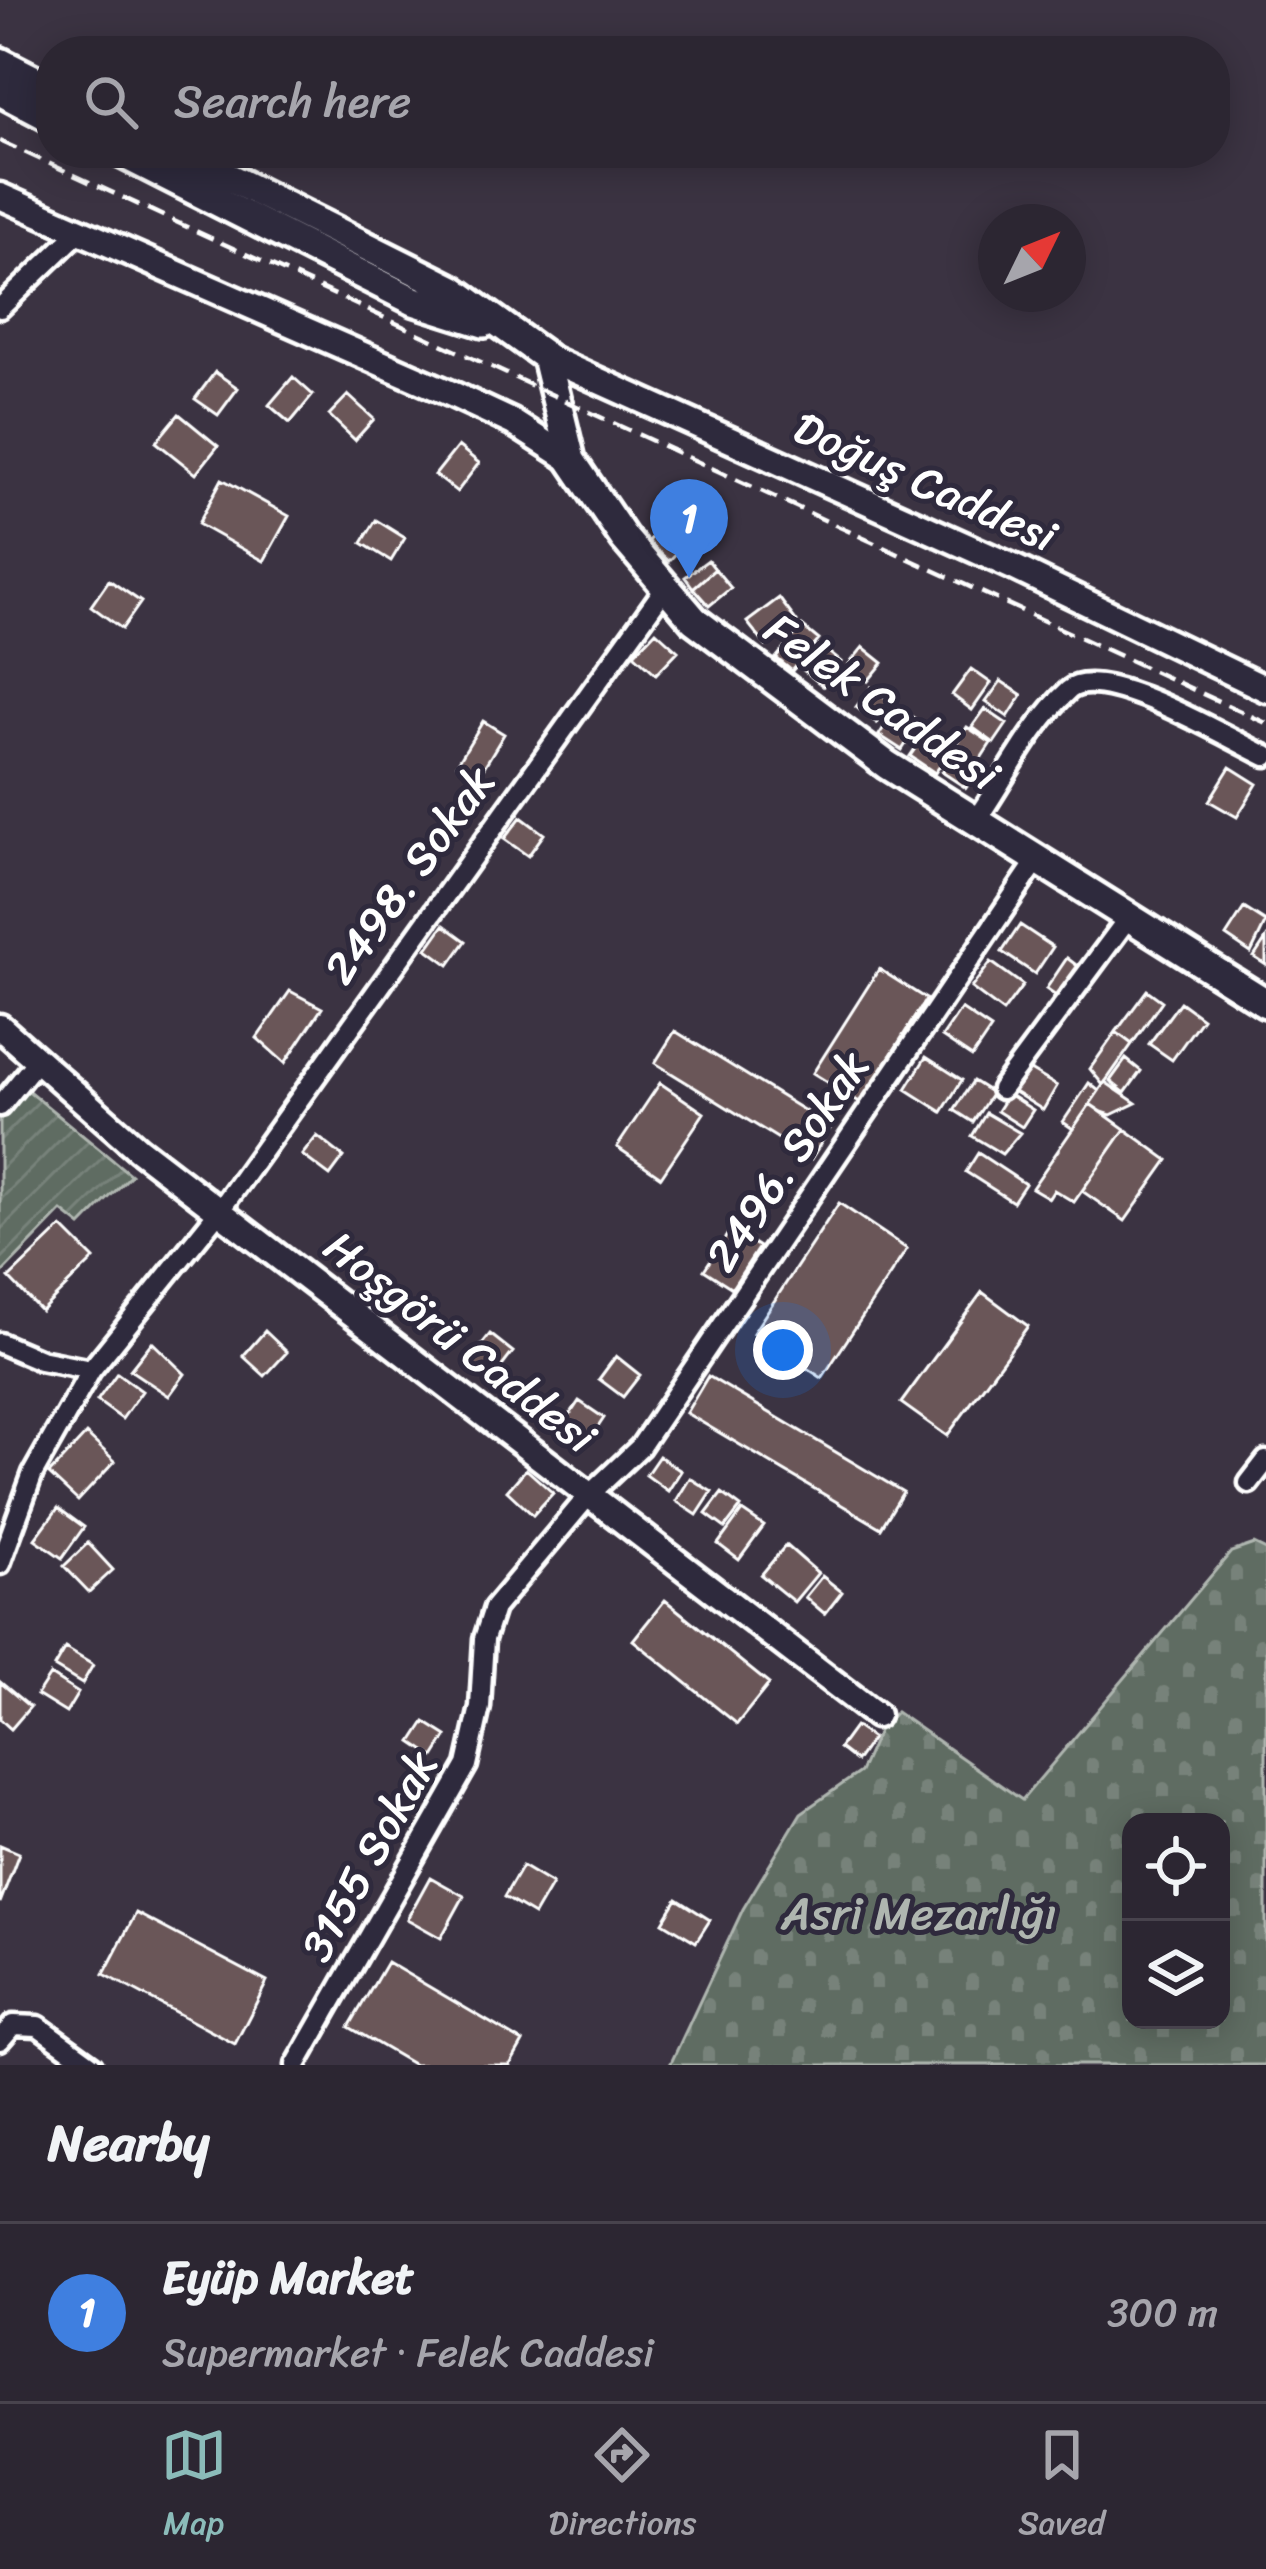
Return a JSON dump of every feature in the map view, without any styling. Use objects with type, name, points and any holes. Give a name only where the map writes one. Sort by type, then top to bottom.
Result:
[{"type":"main road","points":[[0,62],[36,80]]},
{"type":"main road","points":[[0,91],[36,110]]},
{"type":"main road","points":[[150,168],[414,302],[505,329]]},
{"type":"main road","points":[[210,168],[452,289],[546,357]]},
{"type":"main road","name":"Felek Caddesi","points":[[546,357],[571,460],[596,502],[694,620],[794,698],[1266,1003]]},
{"type":"street","points":[[0,196],[512,422],[571,460]]},
{"type":"street","points":[[0,308],[80,231]]},
{"type":"street","name":"Doğuş Caddesi","points":[[546,357],[1013,567],[1266,689]]},
{"type":"street","name":"2498. Sokak","points":[[0,1564],[33,1473],[91,1370],[220,1210],[665,588]]},
{"type":"street","points":[[977,819],[1051,713],[1072,688],[1088,682],[1137,694],[1266,756]]},
{"type":"street","name":"2496. Sokak","points":[[589,1496],[640,1447],[1038,859]]},
{"type":"street","points":[[1001,1089],[1131,914]]},
{"type":"street","name":"Hoşgörü Caddesi","points":[[0,1027],[36,1062],[220,1210],[876,1715]]},
{"type":"street","points":[[0,1106],[36,1062]]},
{"type":"street","points":[[0,1343],[40,1360],[91,1370]]},
{"type":"street","points":[[1249,1483],[1266,1461]]},
{"type":"street","name":"3155 Sokak","points":[[296,2065],[466,1765],[480,1707],[484,1639],[494,1608],[589,1496]]},
{"type":"street","points":[[0,2040],[13,2025],[38,2026],[92,2065]]},
{"type":"green space","points":[[25,1088],[131,1175],[81,1226],[62,1211],[0,1275],[0,1119]]},
{"type":"green space","name":"Asri Mezarlığı","points":[[1254,1544],[1266,1550],[1266,2065],[670,2065],[743,1909],[801,1813],[860,1772],[878,1731],[896,1712],[1022,1800],[1231,1552]]},
{"type":"building","points":[[215,372],[238,388],[218,415],[195,399]]},
{"type":"building","points":[[293,377],[313,395],[290,423],[269,405]]},
{"type":"building","points":[[348,395],[374,419],[355,440],[329,415]]},
{"type":"building","points":[[179,414],[218,446],[196,474],[156,442]]},
{"type":"building","points":[[458,446],[479,463],[457,492],[435,475]]},
{"type":"building","points":[[222,479],[289,516],[264,561],[198,524]]},
{"type":"building","points":[[676,512],[697,531],[669,561],[648,542]]},
{"type":"building","points":[[376,520],[405,538],[391,561],[362,543]]},
{"type":"building","points":[[708,560],[715,569],[693,588],[685,577]]},
{"type":"building","points":[[715,569],[731,588],[709,606],[693,588]]},
{"type":"building","points":[[109,580],[141,602],[122,629],[91,606]]},
{"type":"building","points":[[779,598],[797,622],[766,646],[747,622]]},
{"type":"building","points":[[802,626],[819,640],[792,671],[776,658]]},
{"type":"building","points":[[656,631],[678,651],[656,674],[634,654]]},
{"type":"building","points":[[821,646],[841,662],[823,686],[803,670]]},
{"type":"building","points":[[863,647],[883,663],[868,681],[849,664]]},
{"type":"building","points":[[971,669],[991,683],[972,710],[952,695]]},
{"type":"building","points":[[1001,681],[1022,695],[1008,717],[986,702]]},
{"type":"building","points":[[871,687],[892,702],[877,723],[856,707]]},
{"type":"building","points":[[897,707],[920,722],[902,750],[879,735]]},
{"type":"building","points":[[985,709],[1007,724],[994,743],[972,727]]},
{"type":"building","points":[[483,721],[504,734],[478,777],[457,764]]},
{"type":"building","points":[[967,727],[991,743],[978,763],[954,747]]},
{"type":"building","points":[[928,730],[953,746],[935,773],[910,756]]},
{"type":"building","points":[[953,755],[977,771],[966,788],[942,772]]},
{"type":"building","points":[[1230,767],[1257,784],[1237,817],[1209,801]]},
{"type":"building","points":[[521,817],[544,834],[528,856],[504,839]]},
{"type":"building","points":[[1244,908],[1266,922],[1251,953],[1226,936]]},
{"type":"building","points":[[444,925],[466,941],[449,965],[427,949]]},
{"type":"building","points":[[1020,925],[1053,947],[1035,974],[1002,952]]},
{"type":"building","points":[[1266,939],[1266,965],[1254,957]]},
{"type":"building","points":[[1067,958],[1083,970],[1063,1001],[1046,989]]},
{"type":"building","points":[[991,962],[1023,985],[1003,1012],[971,988]]},
{"type":"building","points":[[879,969],[926,999],[861,1103],[813,1073]]},
{"type":"building","points":[[1147,990],[1162,1001],[1132,1044],[1116,1032]]},
{"type":"building","points":[[290,991],[322,1008],[285,1063],[257,1038]]},
{"type":"building","points":[[1180,1002],[1202,1018],[1172,1060],[1149,1044]]},
{"type":"building","points":[[961,1009],[991,1029],[972,1057],[942,1037]]},
{"type":"building","points":[[675,1031],[831,1127],[811,1159],[655,1063]]},
{"type":"building","points":[[1116,1032],[1132,1044],[1103,1085],[1090,1069]]},
{"type":"building","points":[[926,1057],[962,1080],[942,1112],[906,1089]]},
{"type":"building","points":[[1126,1059],[1141,1071],[1125,1093],[1110,1081]]},
{"type":"building","points":[[1025,1067],[1057,1086],[1043,1110],[1011,1090]]},
{"type":"building","points":[[973,1081],[992,1093],[973,1122],[954,1110]]},
{"type":"building","points":[[1105,1082],[1136,1103],[1111,1115],[1090,1104]]},
{"type":"building","points":[[660,1083],[704,1113],[661,1177],[617,1147]]},
{"type":"building","points":[[1089,1083],[1099,1091],[1073,1129],[1063,1122]]},
{"type":"building","points":[[1008,1094],[1033,1110],[1022,1127],[997,1111]]},
{"type":"building","points":[[1090,1104],[1125,1129],[1074,1202],[1054,1190],[1049,1198],[1032,1188]]},
{"type":"building","points":[[986,1113],[1020,1133],[1002,1154],[972,1136]]},
{"type":"building","points":[[1125,1129],[1168,1160],[1125,1221],[1082,1191]]},
{"type":"building","points":[[317,1136],[344,1157],[330,1176],[302,1155]]},
{"type":"building","points":[[978,1153],[1025,1184],[1013,1202],[966,1172]]},
{"type":"building","points":[[839,1203],[907,1249],[822,1378],[753,1333]]},
{"type":"building","points":[[62,1227],[94,1259],[41,1311],[9,1278]]},
{"type":"building","points":[[731,1229],[759,1247],[732,1288],[704,1270]]},
{"type":"building","points":[[982,1292],[1028,1326],[947,1436],[901,1403]]},
{"type":"building","points":[[265,1331],[287,1352],[265,1376],[243,1356]]},
{"type":"building","points":[[490,1334],[513,1352],[490,1382],[466,1364]]},
{"type":"building","points":[[152,1342],[185,1374],[169,1396],[130,1370]]},
{"type":"building","points":[[616,1356],[640,1375],[623,1397],[599,1379]]},
{"type":"building","points":[[117,1373],[142,1391],[122,1419],[97,1401]]},
{"type":"building","points":[[708,1376],[903,1492],[881,1528],[686,1413]]},
{"type":"building","points":[[579,1401],[604,1418],[590,1439],[565,1422]]},
{"type":"building","points":[[86,1434],[115,1461],[78,1501],[49,1474]]},
{"type":"building","points":[[659,1456],[681,1471],[668,1491],[646,1475]]},
{"type":"building","points":[[526,1469],[553,1493],[533,1515],[507,1491]]},
{"type":"building","points":[[690,1478],[712,1492],[697,1515],[676,1501]]},
{"type":"building","points":[[722,1493],[741,1507],[725,1528],[706,1514]]},
{"type":"building","points":[[58,1508],[84,1527],[62,1558],[35,1539]]},
{"type":"building","points":[[742,1511],[764,1526],[739,1560],[718,1544]]},
{"type":"building","points":[[88,1543],[113,1570],[89,1592],[64,1566]]},
{"type":"building","points":[[786,1545],[818,1573],[794,1602],[761,1575]]},
{"type":"building","points":[[822,1576],[842,1592],[825,1614],[805,1597]]},
{"type":"building","points":[[665,1600],[769,1684],[737,1724],[633,1640]]},
{"type":"building","points":[[65,1648],[93,1665],[82,1684],[54,1667]]},
{"type":"building","points":[[50,1675],[78,1693],[66,1713],[37,1695]]},
{"type":"building","points":[[0,1682],[30,1707],[11,1729],[0,1719]]},
{"type":"building","points":[[425,1722],[447,1736],[434,1757],[412,1742]]},
{"type":"building","points":[[855,1726],[872,1738],[856,1761],[839,1748]]},
{"type":"building","points":[[0,1845],[19,1853],[0,1903]]},
{"type":"building","points":[[522,1866],[552,1884],[534,1915],[504,1897]]},
{"type":"building","points":[[430,1877],[464,1896],[441,1938],[407,1919]]},
{"type":"building","points":[[677,1899],[710,1920],[696,1942],[663,1922]]},
{"type":"building","points":[[136,1913],[267,1982],[235,2044],[104,1974]]},
{"type":"building","points":[[387,1962],[523,2042],[510,2065],[414,2065],[349,2027]]},
{"type":"railway","points":[[0,141],[36,158]]},
{"type":"railway","points":[[59,168],[1266,723]]},
{"type":"place","name":"Eyüp Market","points":[[689,578]]}]
